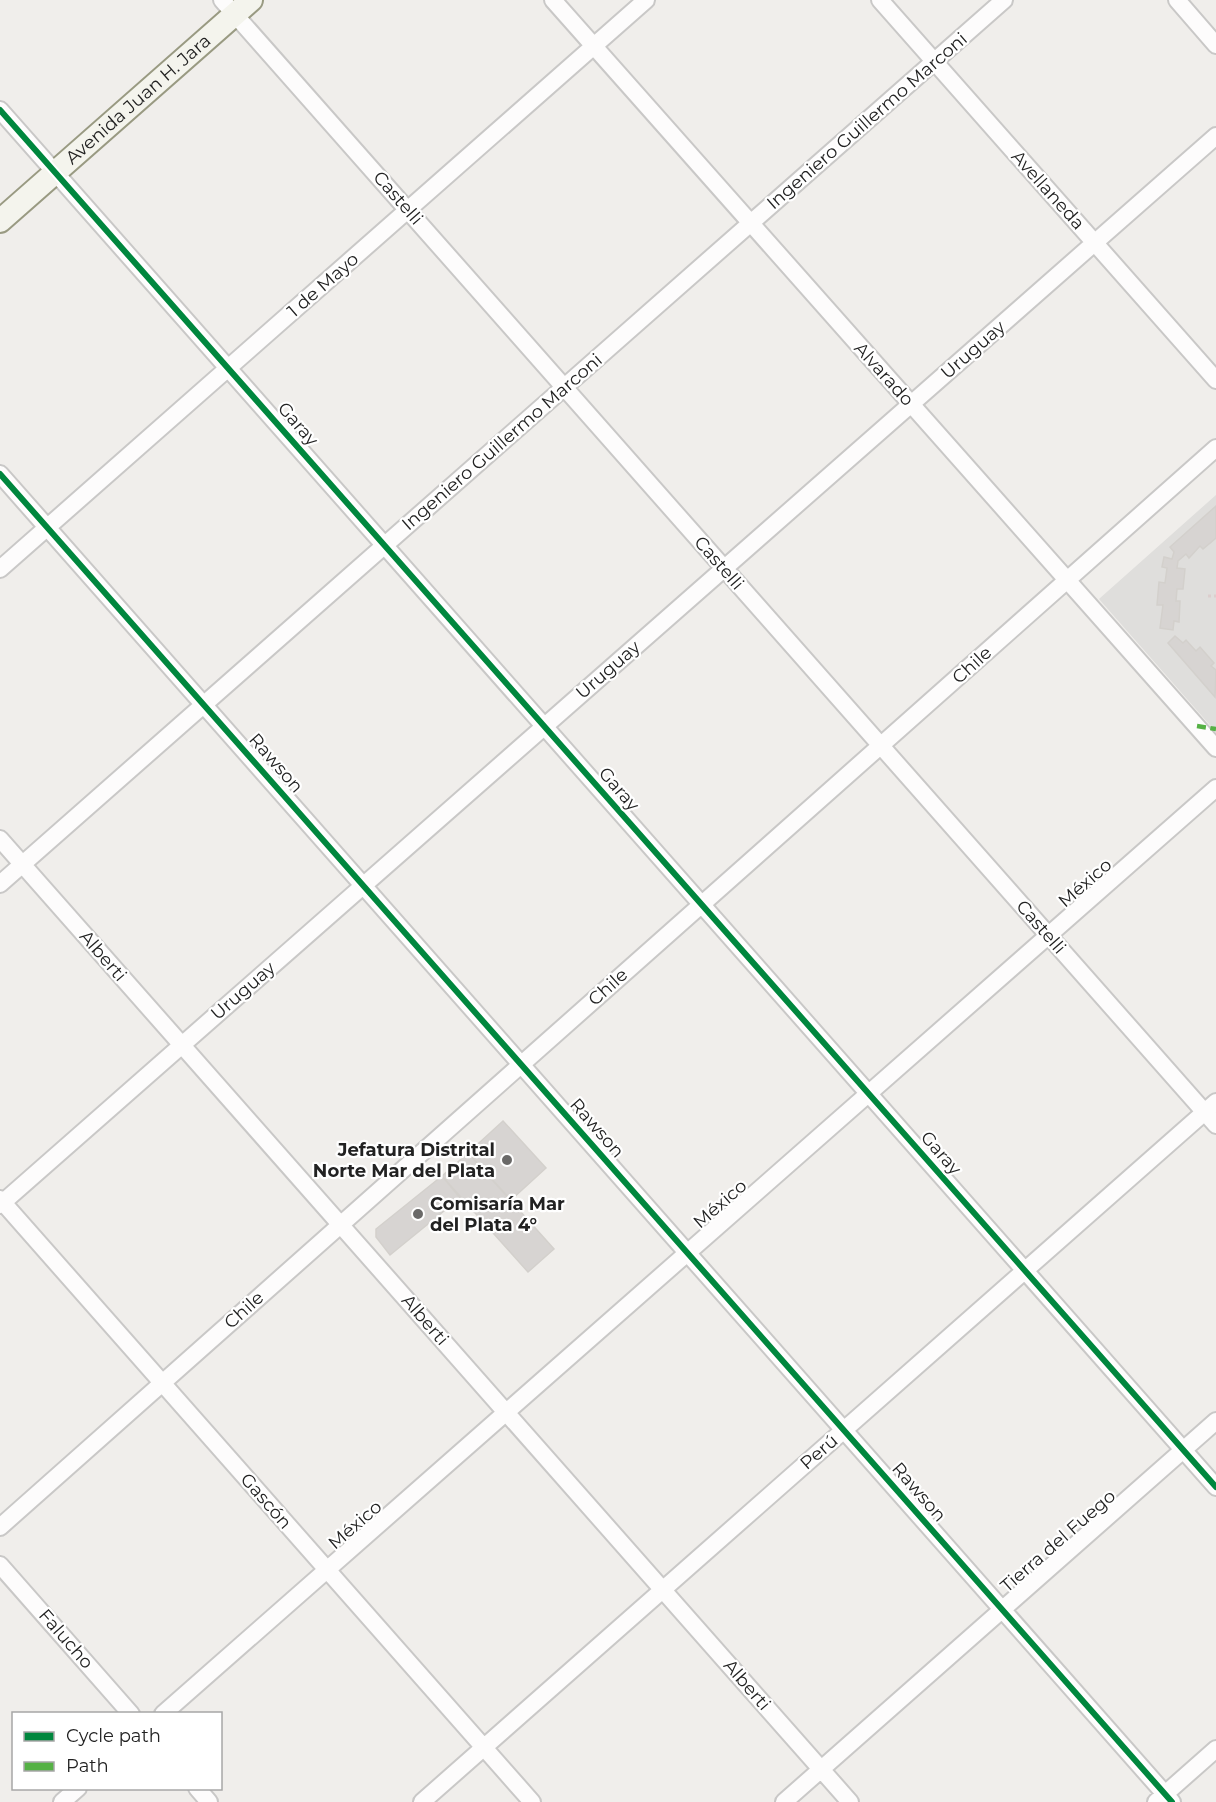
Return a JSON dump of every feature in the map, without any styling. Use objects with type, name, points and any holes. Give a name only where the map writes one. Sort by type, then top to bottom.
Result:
[{"type":"main road","name":"Avenida Juan H. Jara","points":[[0,221],[236,5]]},
{"type":"street","name":"Alvarado","points":[[553,0],[1216,748]]},
{"type":"street","name":"1 de Mayo","points":[[0,569],[646,0]]},
{"type":"street","name":"Avellaneda","points":[[880,0],[1216,380]]},
{"type":"street","name":"Ingeniero Guillermo Marconi","points":[[0,885],[1004,0]]},
{"type":"street","points":[[1177,0],[1216,45]]},
{"type":"street","name":"Castelli","points":[[236,5],[408,210],[1048,935],[1210,1107],[1216,1125]]},
{"type":"street","name":"Garay","points":[[0,110],[1216,1487]]},
{"type":"street","name":"Uruguay","points":[[1,1202],[1216,136]]},
{"type":"street","name":"Chile","points":[[0,1527],[1216,448]]},
{"type":"street","name":"Rawson","points":[[0,474],[844,1430],[1165,1799]]},
{"type":"street","points":[[1197,726],[1216,729]]},
{"type":"street","name":"México","points":[[164,1712],[1216,788]]},
{"type":"street","name":"Alberti","points":[[0,839],[850,1802]]},
{"type":"street","name":"Perú","points":[[422,1802],[1210,1107]]},
{"type":"street","name":"Gascón","points":[[1,1202],[532,1802]]},
{"type":"street","name":"Tierra del Fuego","points":[[784,1802],[1216,1421]]},
{"type":"street","name":"Falucho","points":[[0,1565],[130,1712]]},
{"type":"street","points":[[1165,1799],[1216,1749]]},
{"type":"street","points":[[62,1802],[76,1790]]},
{"type":"street","points":[[199,1790],[209,1802]]},
{"type":"path","points":[[1208,596],[1216,596]]},
{"type":"shaded area","points":[[1216,495],[1216,732],[1099,599]]},
{"type":"building","points":[[1216,506],[1216,538],[1203,549],[1200,546],[1189,558],[1186,554],[1178,561],[1177,568],[1185,569],[1183,589],[1177,589],[1176,601],[1180,601],[1179,622],[1174,621],[1173,630],[1160,628],[1163,605],[1157,605],[1159,582],[1165,583],[1167,568],[1162,567],[1164,557],[1172,559],[1174,552],[1170,547]]},
{"type":"building","points":[[1175,636],[1183,643],[1186,640],[1196,651],[1200,647],[1214,663],[1211,666],[1216,670],[1215,697],[1168,643]]},
{"type":"building","name":"Jefatura Distrital Norte Mar del Plata","points":[[503,1121],[546,1168],[511,1200],[468,1153]]},
{"type":"building","points":[[468,1153],[554,1249],[528,1272],[442,1176]]},
{"type":"building","name":"Comisaría Mar del Plata 4°","points":[[442,1176],[460,1198],[390,1255],[376,1237],[376,1229]]},
{"type":"marked path","points":[[1197,726],[1216,729]]},
{"type":"cycle path","points":[[0,110],[1216,1487]]},
{"type":"cycle path","points":[[0,474],[1172,1802]]},
{"type":"place","name":"Jefatura Distrital Norte Mar del Plata","points":[[507,1160]]},
{"type":"place","name":"Comisaría Mar del Plata 4°","points":[[418,1214]]}]
